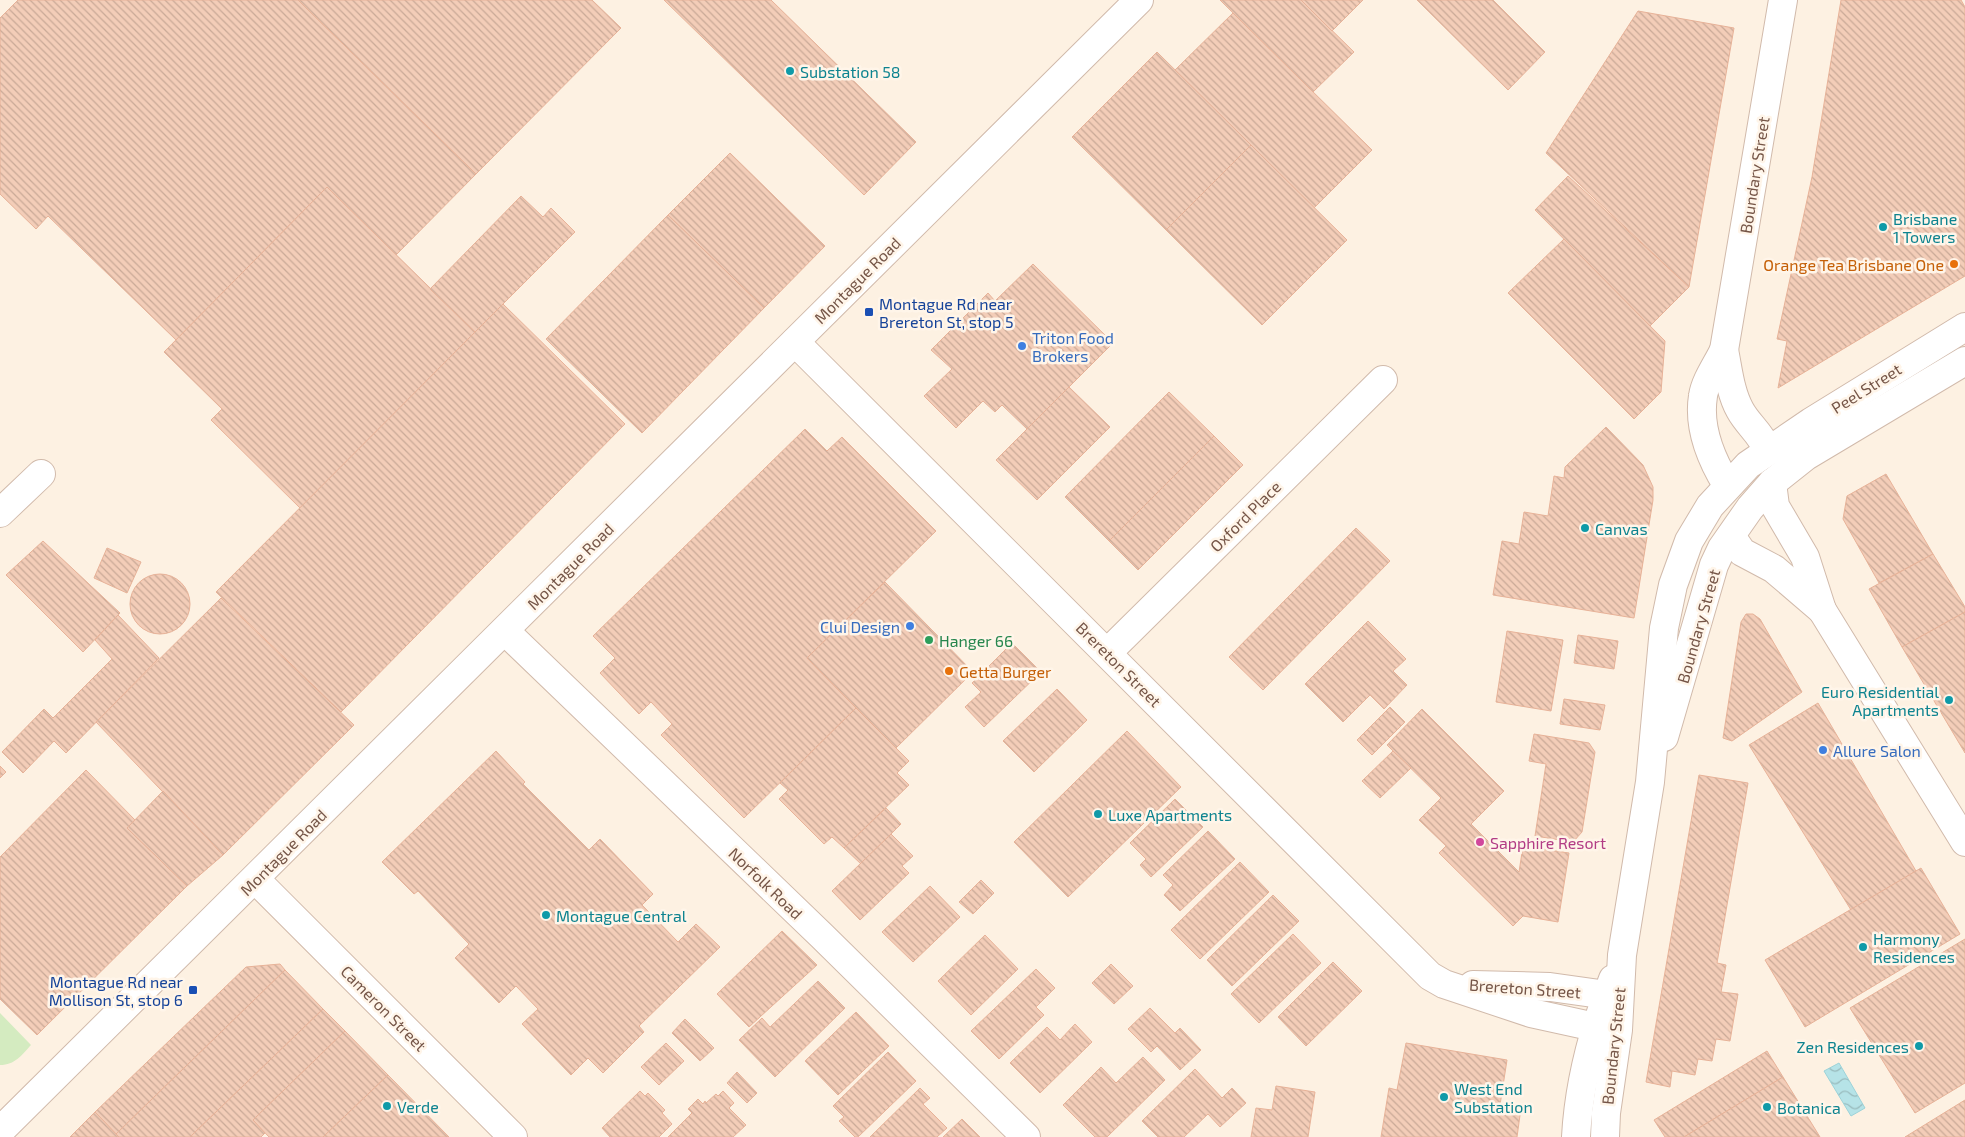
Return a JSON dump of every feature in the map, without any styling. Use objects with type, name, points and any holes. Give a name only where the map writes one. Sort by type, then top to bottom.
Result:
[{"type":"street","name":"Montague Road","points":[[0,1131],[1139,0]]},
{"type":"street","name":"Boundary Street","points":[[1727,485],[1708,448],[1703,420],[1703,395],[1724,350],[1783,0]]},
{"type":"street","name":"Peel Street","points":[[1768,451],[1965,327]]},
{"type":"street","name":"Brereton Street","points":[[795,342],[1435,980],[1537,1014],[1595,1027]]},
{"type":"street","name":"Boundary Street","points":[[1605,1137],[1606,1113],[1618,1030],[1622,955],[1650,782],[1661,649],[1673,585],[1695,529],[1727,485],[1748,465],[1768,451],[1763,438],[1740,410],[1733,391],[1724,350]]},
{"type":"street","name":"Peel Street","points":[[1772,483],[1806,456],[1965,361]]},
{"type":"street","name":"Oxford Place","points":[[1108,652],[1383,380]]},
{"type":"street","points":[[1768,451],[1775,506],[1805,557],[1822,610],[1965,842]]},
{"type":"street","points":[[0,513],[41,474]]},
{"type":"street","name":"Boundary Street","points":[[1650,782],[1682,680],[1709,582],[1722,548],[1750,508],[1772,483]]},
{"type":"street","points":[[1727,485],[1731,536],[1742,552],[1774,569],[1822,610]]},
{"type":"street","name":"Norfolk Road","points":[[505,631],[822,936],[1026,1137]]},
{"type":"street","name":"Cameron Street","points":[[255,879],[513,1137]]},
{"type":"street","name":"Boundary Street","points":[[1576,1137],[1578,1110],[1595,1027],[1622,955]]},
{"type":"street","name":"Brereton Street","points":[[1444,984],[1550,987],[1606,995]]},
{"type":"green space","points":[[0,1013],[31,1045],[21,1056],[5,1065],[0,1065]]},
{"type":"water","points":[[1839,1063],[1865,1108],[1851,1116],[1824,1071]]},
{"type":"building","points":[[18,0],[298,0],[476,174],[396,255],[327,187],[176,340],[48,216],[36,229],[0,194],[0,18]]},
{"type":"building","points":[[298,0],[592,0],[621,28],[476,174]]},
{"type":"building","name":"Substation 58","points":[[664,0],[771,0],[916,142],[864,195]]},
{"type":"building","points":[[1220,0],[1301,0],[1354,52],[1313,92]]},
{"type":"building","points":[[1301,0],[1363,0],[1332,31]]},
{"type":"building","points":[[1417,0],[1493,0],[1545,52],[1508,90]]},
{"type":"building","name":"Brisbane 1 Towers","points":[[1841,0],[1961,0],[1965,7],[1965,276],[1778,388],[1787,341],[1777,339],[1812,177]]},
{"type":"building","points":[[1638,11],[1734,28],[1689,287],[1546,153]]},
{"type":"building","points":[[1233,13],[1372,150],[1314,208],[1175,70]]},
{"type":"building","points":[[1157,52],[1251,145],[1166,230],[1072,137]]},
{"type":"building","points":[[1251,145],[1347,240],[1262,325],[1166,230]]},
{"type":"building","points":[[730,153],[825,246],[764,308],[668,215]]},
{"type":"building","points":[[1568,176],[1689,287],[1650,326],[1535,210]]},
{"type":"building","points":[[327,187],[475,332],[301,509],[211,420],[222,409],[164,352]]},
{"type":"building","points":[[521,196],[543,217],[551,208],[575,232],[475,332],[430,289]]},
{"type":"building","points":[[668,215],[764,308],[642,433],[546,339]]},
{"type":"building","points":[[1564,239],[1665,341],[1661,392],[1634,419],[1508,293]]},
{"type":"building","name":"Triton Food Brokers","points":[[1033,264],[1113,343],[1027,429],[1002,405],[995,412],[983,401],[956,428],[924,396],[952,369],[931,350],[988,293],[995,301]]},
{"type":"building","points":[[503,304],[625,424],[341,712],[216,592]]},
{"type":"building","points":[[1069,387],[1110,427],[1037,500],[996,460]]},
{"type":"building","points":[[1169,392],[1214,436],[1109,541],[1065,497]]},
{"type":"building","name":"Canvas","points":[[1606,427],[1643,465],[1653,487],[1653,500],[1634,618],[1493,595],[1502,541],[1519,544],[1524,512],[1548,516],[1554,476],[1564,478],[1565,467]]},
{"type":"building","points":[[805,429],[827,451],[842,437],[936,531],[807,658],[856,708],[744,818],[661,735],[672,724],[651,702],[639,714],[600,673],[615,658],[593,636]]},
{"type":"building","points":[[1214,436],[1243,465],[1138,570],[1109,541]]},
{"type":"building","points":[[1886,474],[1933,554],[1879,583],[1843,519],[1847,496]]},
{"type":"building","points":[[1356,528],[1390,561],[1263,690],[1229,657]]},
{"type":"building","points":[[43,541],[120,613],[83,652],[6,575]]},
{"type":"building","points":[[107,548],[141,562],[127,593],[94,578]]},
{"type":"building","points":[[1933,554],[1965,607],[1965,612],[1902,647],[1869,589]]},
{"type":"building","points":[[154,574],[166,574],[177,579],[185,587],[190,598],[188,616],[177,629],[166,634],[154,634],[143,629],[135,621],[130,610],[130,598],[135,587],[143,579]]},
{"type":"building","points":[[885,582],[973,672],[896,748],[807,658]]},
{"type":"building","points":[[221,598],[354,725],[223,855],[96,722]]},
{"type":"building","name":"Euro Residential Apartments","points":[[1965,612],[1965,753],[1902,647]]},
{"type":"building","points":[[1746,614],[1753,614],[1760,619],[1802,692],[1732,741],[1723,738],[1741,622]]},
{"type":"building","points":[[118,615],[159,658],[66,753],[54,741],[23,773],[2,752],[44,709],[53,718],[112,659],[95,640]]},
{"type":"building","points":[[1368,621],[1406,659],[1393,671],[1407,685],[1384,709],[1370,695],[1343,722],[1305,684]]},
{"type":"building","points":[[1507,631],[1563,640],[1551,711],[1496,702]]},
{"type":"building","points":[[1578,635],[1618,641],[1614,669],[1574,663]]},
{"type":"building","points":[[1012,643],[1041,672],[984,727],[965,707],[981,692],[972,683]]},
{"type":"building","points":[[1057,689],[1087,720],[1034,772],[1003,741]]},
{"type":"building","points":[[1564,699],[1605,705],[1600,730],[1560,724]]},
{"type":"building","points":[[1818,703],[1916,871],[1851,910],[1749,745]]},
{"type":"building","points":[[1390,707],[1405,722],[1372,755],[1357,740]]},
{"type":"building","points":[[856,708],[909,761],[897,773],[909,785],[844,848],[832,837],[824,844],[779,799],[788,790],[780,783]]},
{"type":"building","points":[[1422,709],[1504,791],[1471,824],[1519,872],[1523,846],[1569,853],[1558,922],[1523,916],[1513,926],[1439,853],[1446,846],[1419,820],[1441,798],[1387,745]]},
{"type":"building","name":"Luxe Apartments","points":[[1127,731],[1181,787],[1068,897],[1014,842]]},
{"type":"building","points":[[1534,734],[1589,743],[1595,752],[1582,832],[1573,842],[1535,836],[1546,764],[1529,761]]},
{"type":"building","name":"Montague Central","points":[[496,751],[525,782],[523,784],[589,850],[600,839],[653,894],[642,905],[678,942],[696,924],[720,947],[639,1026],[644,1032],[603,1073],[588,1058],[571,1075],[522,1024],[538,1009],[516,986],[499,1003],[455,958],[469,944],[418,891],[414,894],[382,862]]},
{"type":"building","points":[[1393,751],[1411,768],[1380,798],[1362,781]]},
{"type":"building","points":[[0,766],[6,772],[0,778]]},
{"type":"building","points":[[86,770],[135,820],[127,828],[187,886],[37,1035],[0,999],[0,857]]},
{"type":"building","points":[[1699,775],[1748,783],[1717,963],[1726,965],[1721,992],[1738,994],[1730,1041],[1716,1039],[1712,1061],[1698,1059],[1695,1075],[1672,1071],[1670,1087],[1646,1082]]},
{"type":"building","points":[[163,791],[223,855],[187,886],[127,828]]},
{"type":"building","points":[[1175,799],[1203,827],[1151,877],[1140,865],[1146,859],[1130,843]]},
{"type":"building","points":[[886,808],[901,824],[861,864],[844,848]]},
{"type":"building","points":[[1208,831],[1235,859],[1180,911],[1164,895],[1173,885],[1163,875]]},
{"type":"building","points":[[891,834],[913,856],[902,866],[909,873],[860,920],[832,891]]},
{"type":"building","points":[[1240,862],[1269,892],[1200,959],[1171,930]]},
{"type":"building","name":"Harmony Residences","points":[[1921,868],[1960,934],[1805,1027],[1765,960]]},
{"type":"building","points":[[981,880],[994,893],[973,914],[959,902]]},
{"type":"building","points":[[930,886],[960,917],[913,962],[882,932]]},
{"type":"building","points":[[1273,895],[1299,921],[1232,986],[1207,960]]},
{"type":"building","points":[[782,931],[817,965],[749,1027],[717,994]]},
{"type":"building","points":[[1293,934],[1321,963],[1259,1023],[1231,994]]},
{"type":"building","points":[[985,935],[1018,969],[971,1015],[938,981]]},
{"type":"building","name":"Zen Residences","points":[[1965,939],[1965,1083],[1915,1113],[1850,1008]]},
{"type":"building","points":[[1333,962],[1362,991],[1306,1046],[1278,1017]]},
{"type":"building","points":[[280,964],[285,970],[116,1134],[95,1112],[246,967]]},
{"type":"building","points":[[1111,964],[1133,986],[1114,1004],[1092,983]]},
{"type":"building","points":[[1036,969],[1055,988],[1036,1007],[1044,1015],[999,1059],[971,1031]]},
{"type":"building","points":[[285,970],[323,1009],[190,1137],[119,1137],[116,1134]]},
{"type":"building","points":[[818,981],[845,1008],[775,1077],[739,1040],[762,1018],[770,1027]]},
{"type":"building","points":[[1150,1008],[1175,1033],[1180,1028],[1201,1050],[1180,1070],[1157,1046],[1151,1052],[1128,1029]]},
{"type":"building","points":[[323,1009],[345,1031],[253,1120],[265,1133],[261,1137],[190,1137]]},
{"type":"building","points":[[856,1012],[889,1046],[838,1095],[805,1061]]},
{"type":"building","points":[[685,1019],[714,1048],[700,1061],[672,1033]]},
{"type":"building","points":[[1075,1024],[1092,1042],[1040,1093],[1010,1063],[1047,1027],[1060,1040]]},
{"type":"building","points":[[345,1031],[388,1075],[323,1137],[269,1137],[253,1120]]},
{"type":"building","points":[[666,1043],[684,1061],[659,1085],[641,1067]]},
{"type":"building","name":"West End Substation","points":[[1406,1043],[1507,1060],[1500,1105],[1521,1108],[1517,1137],[1381,1137],[1389,1088],[1397,1090]]},
{"type":"building","points":[[1767,1051],[1783,1077],[1684,1137],[1665,1137],[1654,1120]]},
{"type":"building","points":[[888,1052],[916,1081],[858,1137],[855,1137],[839,1121],[844,1117],[833,1106]]},
{"type":"building","points":[[1143,1057],[1165,1080],[1107,1137],[1095,1137],[1063,1105],[1101,1067],[1116,1083]]},
{"type":"building","points":[[1195,1069],[1222,1098],[1232,1088],[1246,1103],[1220,1127],[1208,1114],[1184,1137],[1158,1137],[1142,1121]]},
{"type":"building","points":[[737,1072],[757,1093],[747,1103],[727,1083]]},
{"type":"building","name":"Verde","points":[[388,1075],[449,1137],[323,1137]]},
{"type":"building","name":"Botanica","points":[[1783,1077],[1820,1137],[1684,1137]]},
{"type":"building","points":[[1276,1086],[1315,1092],[1308,1137],[1251,1137],[1256,1108],[1272,1110]]},
{"type":"building","points":[[920,1088],[930,1098],[923,1104],[947,1128],[937,1137],[870,1137]]},
{"type":"building","points":[[640,1091],[645,1096],[648,1093],[665,1110],[662,1113],[672,1124],[659,1137],[610,1137],[602,1128]]},
{"type":"building","points":[[723,1091],[734,1103],[729,1108],[746,1125],[733,1137],[668,1137],[692,1113],[688,1109],[698,1099],[703,1104]]},
{"type":"building","points":[[1965,1100],[1965,1137],[1905,1137]]},
{"type":"building","points":[[95,1112],[119,1137],[70,1137]]},
{"type":"building","points":[[962,1119],[980,1137],[943,1137]]},
{"type":"place","name":"Substation 58","points":[[790,71]]},
{"type":"place","name":"Brisbane 1 Towers","points":[[1883,227]]},
{"type":"place","name":"Orange Tea Brisbane One","points":[[1954,264]]},
{"type":"place","name":"Montague Rd near Brereton St, stop 5","points":[[869,312]]},
{"type":"place","name":"Triton Food Brokers","points":[[1022,346]]},
{"type":"place","name":"Canvas","points":[[1585,528]]},
{"type":"place","name":"Clui Design","points":[[910,626]]},
{"type":"place","name":"Hanger 66","points":[[929,640]]},
{"type":"place","name":"Getta Burger","points":[[949,671]]},
{"type":"place","name":"Euro Residential Apartments","points":[[1949,700]]},
{"type":"place","name":"Allure Salon","points":[[1823,750]]},
{"type":"place","name":"Luxe Apartments","points":[[1098,814]]},
{"type":"place","name":"Sapphire Resort","points":[[1480,842]]},
{"type":"place","name":"Montague Central","points":[[546,915]]},
{"type":"place","name":"Harmony Residences","points":[[1863,947]]},
{"type":"place","name":"Montague Rd near Mollison St, stop 6","points":[[193,990]]},
{"type":"place","name":"Zen Residences","points":[[1919,1046]]},
{"type":"place","name":"West End Substation","points":[[1444,1097]]},
{"type":"place","name":"Verde","points":[[387,1106]]},
{"type":"place","name":"Botanica","points":[[1767,1107]]}]
